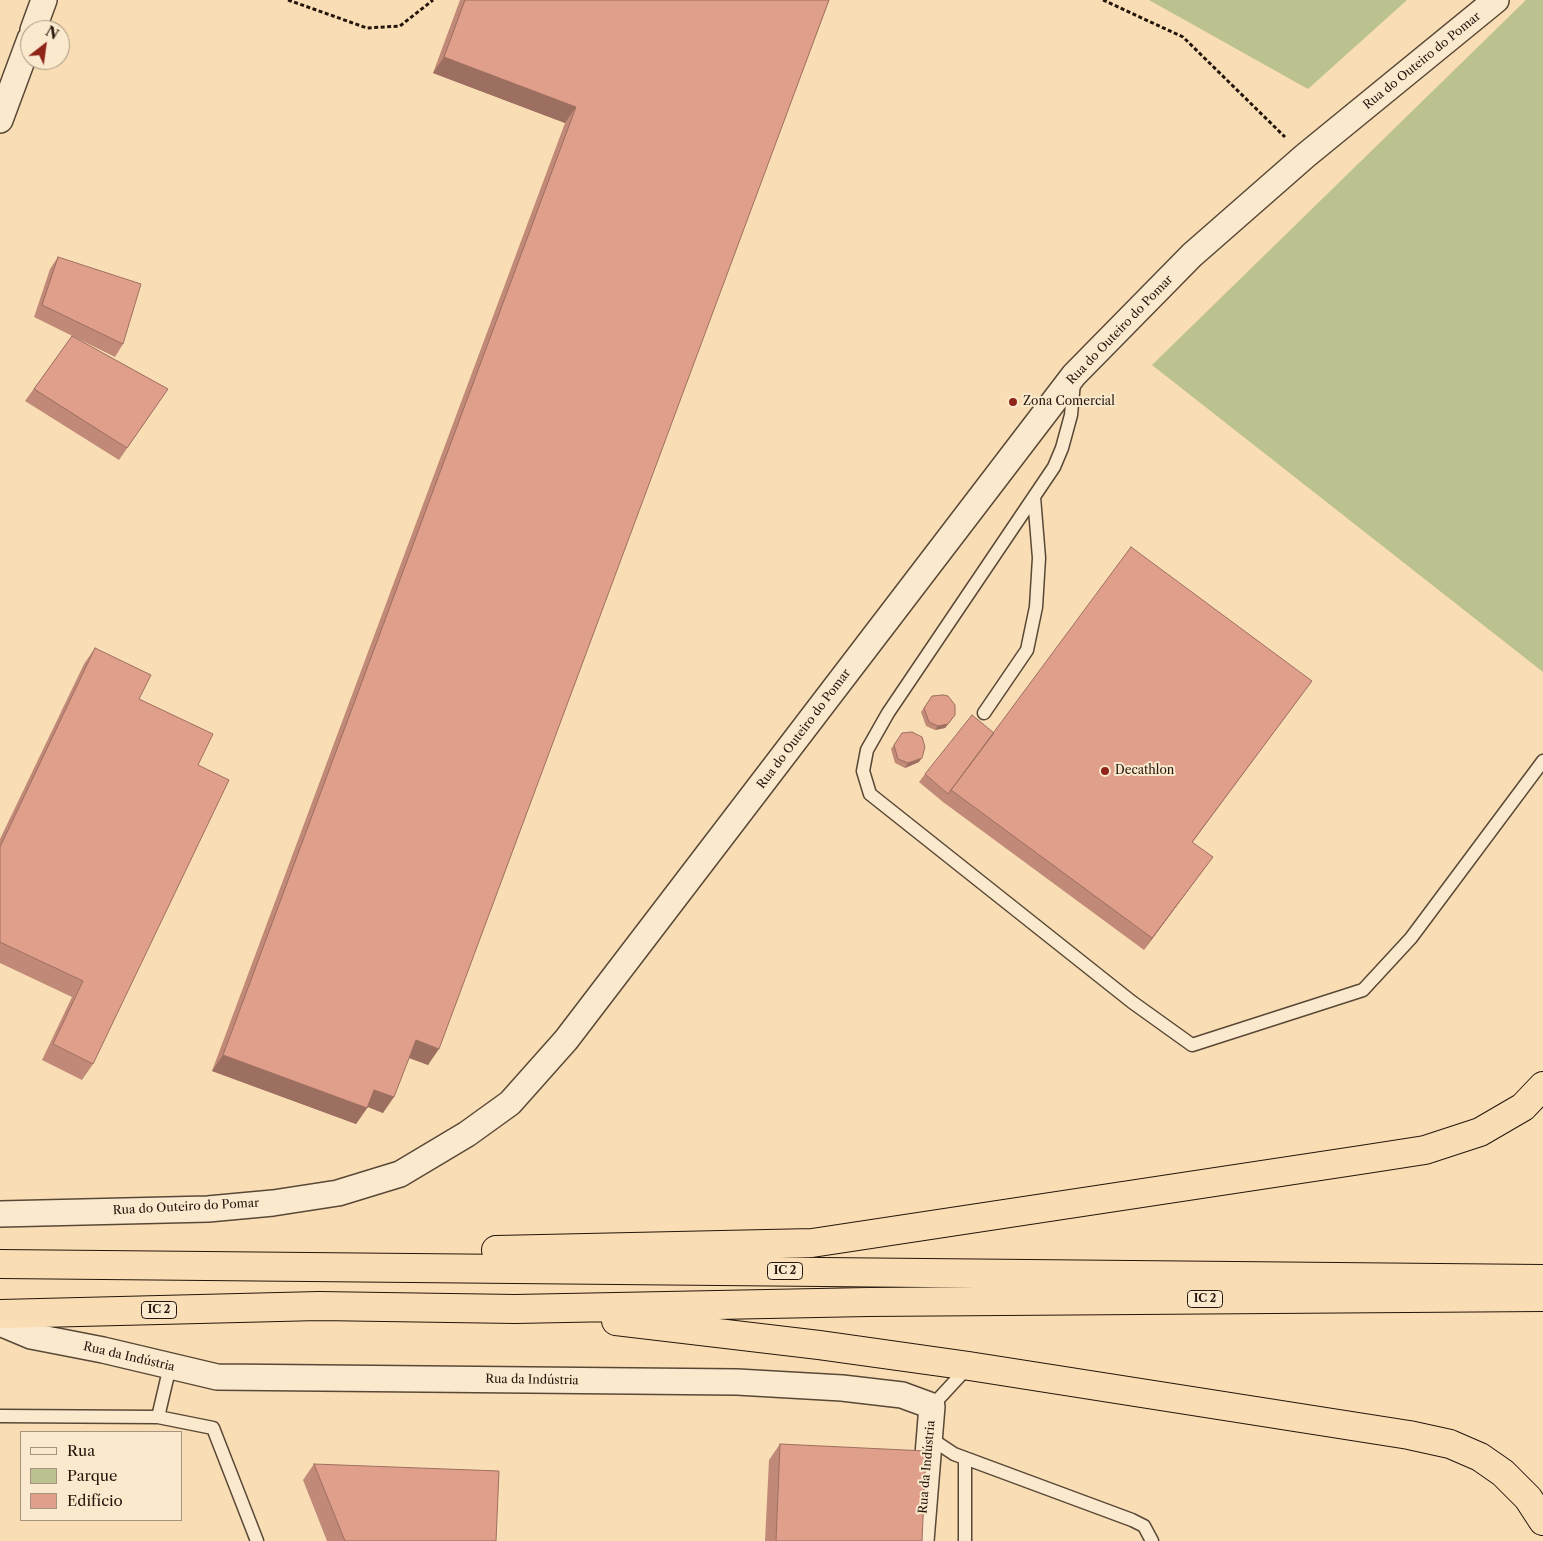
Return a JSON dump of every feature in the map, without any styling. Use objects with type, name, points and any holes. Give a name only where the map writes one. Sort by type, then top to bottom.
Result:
[{"type":"highway","points":[[346,1266],[414,1254],[521,1249],[812,1244],[1425,1150],[1480,1132],[1523,1107],[1543,1086]]},
{"type":"highway","name":"IC 2","points":[[0,1264],[1543,1279]]},
{"type":"highway","name":"IC 2","points":[[0,1314],[319,1306],[515,1309],[887,1302],[1543,1297]]},
{"type":"highway","points":[[515,1309],[819,1345],[969,1366],[1408,1435],[1450,1444],[1480,1457],[1504,1473],[1528,1498],[1543,1521]]},
{"type":"street","points":[[37,20],[44,0]]},
{"type":"street","name":"Rua do Outeiro do Pomar","points":[[0,1214],[208,1209],[272,1203],[338,1193],[400,1174],[467,1134],[510,1103],[566,1040],[1074,375],[1192,254],[1305,156],[1496,0]]},
{"type":"street","points":[[0,120],[20,66]]},
{"type":"street","name":"Rua da Indústria","points":[[0,1323],[31,1336],[217,1377],[795,1384],[880,1391],[919,1400],[932,1406],[921,1541]]},
{"type":"lane","points":[[1074,375],[1071,415],[1062,448],[1054,467],[888,713],[866,750],[863,771],[870,794],[1132,1002],[1192,1045],[1272,1017],[1363,990],[1412,938],[1543,761]]},
{"type":"lane","points":[[984,713],[1027,650],[1036,607],[1039,558],[1034,497]]},
{"type":"lane","points":[[158,1417],[170,1366]]},
{"type":"lane","points":[[932,1406],[969,1366]]},
{"type":"lane","points":[[0,1416],[158,1417],[213,1428],[257,1541]]},
{"type":"lane","points":[[930,1438],[954,1454],[1132,1520],[1144,1526],[1152,1541]]},
{"type":"lane","points":[[964,1458],[965,1541]]},
{"type":"path","points":[[288,0],[367,28],[400,26],[432,0]]},
{"type":"path","points":[[1103,0],[1182,37],[1305,156]]},
{"type":"green space","points":[[1149,0],[1407,0],[1308,89]]},
{"type":"green space","points":[[1526,0],[1543,0],[1543,672],[1152,365]]},
{"type":"building","points":[[465,0],[829,0],[439,1049],[416,1040],[394,1097],[374,1090],[367,1108],[223,1055],[576,107],[444,57]]},
{"type":"building","points":[[58,257],[141,284],[123,344],[42,305]]},
{"type":"building","points":[[72,336],[168,389],[127,448],[34,389]]},
{"type":"building","name":"Decathlon","points":[[1131,547],[1312,681],[1192,842],[1213,857],[1152,938],[951,790]]},
{"type":"building","points":[[95,648],[151,675],[139,699],[213,734],[198,765],[229,780],[93,1064],[53,1044],[83,981],[0,942],[0,847]]},
{"type":"building","points":[[932,696],[948,696],[955,705],[955,715],[948,724],[938,726],[929,722],[924,708]]},
{"type":"building","points":[[972,715],[994,733],[948,794],[925,774]]},
{"type":"building","points":[[912,732],[922,737],[925,747],[922,758],[908,763],[898,759],[894,745],[902,733]]},
{"type":"building","points":[[780,1444],[926,1451],[922,1541],[776,1541]]},
{"type":"building","points":[[314,1464],[499,1471],[496,1541],[345,1541]]},
{"type":"place","name":"Zona Comercial","points":[[1013,402]]},
{"type":"place","name":"Decathlon","points":[[1105,771]]}]
